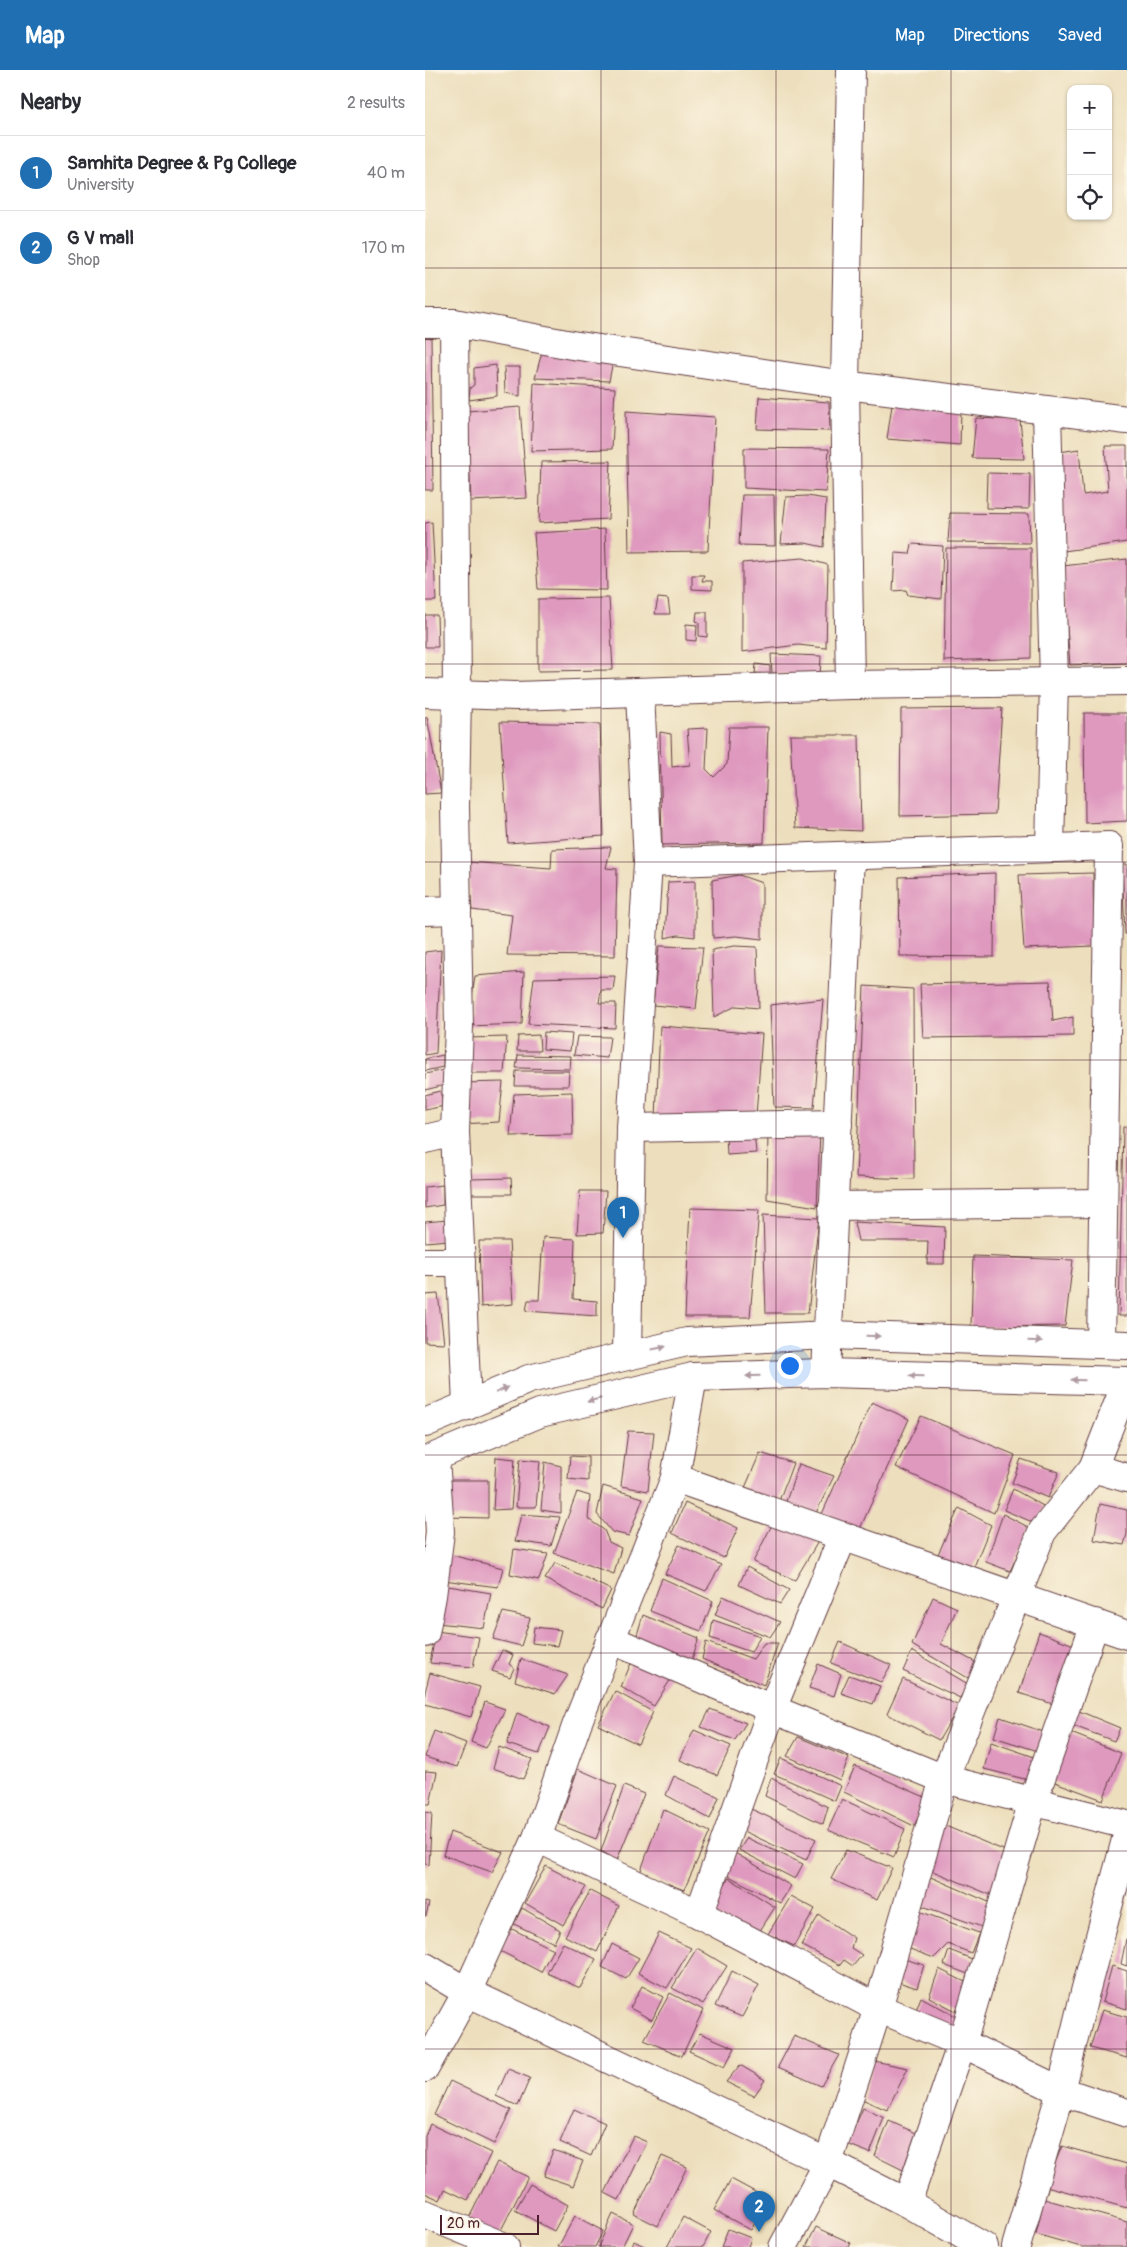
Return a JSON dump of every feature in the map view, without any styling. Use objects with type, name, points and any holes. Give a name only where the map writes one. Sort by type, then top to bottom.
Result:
[{"type":"street","points":[[849,685],[845,385],[851,70]]},
{"type":"street","points":[[425,323],[453,323],[572,345],[845,385],[1127,420]]},
{"type":"street","points":[[453,323],[459,1026],[455,1132],[467,1406]]},
{"type":"street","points":[[1047,411],[1054,682],[1050,848]]},
{"type":"street","points":[[425,693],[515,696],[849,685],[1127,681]]},
{"type":"street","points":[[627,1355],[631,1128],[648,863],[641,693]]},
{"type":"street","points":[[425,1423],[529,1379],[687,1342],[829,1335],[1114,1344],[1102,1204],[1109,846],[648,863]]},
{"type":"street","points":[[826,1373],[850,856]]},
{"type":"street","points":[[425,911],[457,910]]},
{"type":"street","points":[[631,1128],[838,1124]]},
{"type":"street","points":[[425,1139],[455,1132]]},
{"type":"street","points":[[833,1206],[1102,1204]]},
{"type":"street","points":[[425,1262],[461,1262]]},
{"type":"street","points":[[425,1633],[440,1532],[430,1460],[540,1413],[693,1378],[826,1373],[1127,1381],[1093,1468],[1042,1532],[944,1779],[878,2008],[828,2164],[783,2247]]},
{"type":"street","points":[[425,2068],[467,1992],[537,1838],[609,1639],[675,1478],[693,1378]]},
{"type":"street","points":[[1093,1468],[1127,1478]]},
{"type":"street","points":[[675,1478],[1127,1634]]},
{"type":"street","points":[[699,1914],[772,1709],[843,1536]]},
{"type":"street","points":[[907,2203],[962,2043],[1033,1801],[1095,1623]]},
{"type":"street","points":[[609,1639],[772,1709],[944,1779],[1127,1825]]},
{"type":"street","points":[[1016,2247],[1061,2091],[1085,1992],[1127,1836]]},
{"type":"street","points":[[537,1838],[699,1914],[878,2008],[962,2043],[1061,2091],[1127,2113]]},
{"type":"street","points":[[425,1967],[467,1992],[907,2203],[984,2247]]},
{"type":"street","points":[[425,2214],[490,2244]]},
{"type":"building","points":[[425,336],[431,336],[433,490],[425,490]]},
{"type":"building","points":[[542,352],[614,356],[609,381],[535,378]]},
{"type":"building","points":[[496,365],[497,396],[469,400],[470,388],[474,385],[474,368]]},
{"type":"building","points":[[504,367],[520,367],[520,396],[505,393]]},
{"type":"building","points":[[534,383],[615,388],[612,449],[531,451]]},
{"type":"building","points":[[759,397],[829,402],[830,431],[757,429]]},
{"type":"building","points":[[892,405],[961,410],[960,445],[887,439]]},
{"type":"building","points":[[520,407],[527,498],[471,501],[467,411]]},
{"type":"building","points":[[626,411],[715,417],[708,551],[629,552]]},
{"type":"building","points":[[976,418],[1020,420],[1024,459],[972,458]]},
{"type":"building","points":[[1105,446],[1127,446],[1127,542],[1064,551],[1059,452],[1079,449],[1083,495],[1108,491]]},
{"type":"building","points":[[744,448],[829,449],[826,492],[744,488]]},
{"type":"building","points":[[611,461],[608,519],[539,523],[541,462]]},
{"type":"building","points":[[987,473],[1030,474],[1029,509],[986,508]]},
{"type":"building","points":[[742,495],[774,495],[775,546],[739,545]]},
{"type":"building","points":[[807,496],[826,499],[824,547],[805,543],[781,544],[786,497]]},
{"type":"building","points":[[950,513],[1029,514],[1030,543],[948,542]]},
{"type":"building","points":[[432,522],[436,601],[425,601],[425,523]]},
{"type":"building","points":[[605,529],[607,590],[538,589],[534,533]]},
{"type":"building","points":[[912,544],[943,546],[941,599],[908,595],[906,590],[893,591],[895,553],[910,554]]},
{"type":"building","points":[[946,548],[1031,548],[1031,658],[944,661]]},
{"type":"building","points":[[803,558],[828,565],[826,648],[798,645],[742,652],[742,563]]},
{"type":"building","points":[[1127,559],[1127,663],[1070,665],[1062,566]]},
{"type":"building","points":[[692,575],[704,575],[702,581],[712,581],[712,590],[692,589]]},
{"type":"building","points":[[609,598],[613,670],[538,671],[538,599]]},
{"type":"building","points":[[658,598],[668,599],[670,614],[655,614]]},
{"type":"building","points":[[697,612],[707,612],[707,637],[699,636],[699,622],[696,621]]},
{"type":"building","points":[[425,615],[437,615],[438,647],[425,647]]},
{"type":"building","points":[[686,624],[697,625],[696,641],[686,640]]},
{"type":"building","points":[[771,654],[821,656],[820,676],[772,673]]},
{"type":"building","points":[[756,664],[770,666],[770,674],[755,673]]},
{"type":"building","points":[[1002,708],[995,814],[900,816],[901,709]]},
{"type":"building","points":[[1084,713],[1127,713],[1127,821],[1085,823]]},
{"type":"building","points":[[427,717],[441,793],[425,794],[425,718]]},
{"type":"building","points":[[500,722],[600,724],[604,836],[508,843]]},
{"type":"building","points":[[729,727],[768,727],[764,843],[662,845],[660,732],[671,734],[672,767],[690,765],[687,729],[708,728],[706,769],[714,777],[727,764]]},
{"type":"building","points":[[790,735],[859,735],[861,831],[795,828]]},
{"type":"building","points":[[611,847],[606,868],[617,869],[615,956],[507,955],[512,915],[472,910],[467,862],[551,868],[552,849]]},
{"type":"building","points":[[1122,864],[1127,864],[1127,934],[1125,934]]},
{"type":"building","points":[[995,873],[994,957],[900,956],[899,877]]},
{"type":"building","points":[[1093,873],[1094,946],[1024,949],[1019,875]]},
{"type":"building","points":[[739,875],[762,883],[762,939],[736,936],[713,938],[712,880]]},
{"type":"building","points":[[695,881],[695,937],[678,935],[665,938],[668,882]]},
{"type":"building","points":[[659,946],[703,947],[696,1009],[653,1005]]},
{"type":"building","points":[[734,946],[757,947],[759,1008],[736,1006],[714,1017],[712,950]]},
{"type":"building","points":[[441,950],[436,1053],[425,1055],[425,952]]},
{"type":"building","points":[[524,972],[522,1024],[468,1026],[475,976]]},
{"type":"building","points":[[615,976],[613,990],[601,990],[599,1003],[616,1003],[615,1028],[528,1024],[534,978]]},
{"type":"building","points":[[1050,981],[1053,1021],[1073,1017],[1073,1036],[923,1038],[920,984]]},
{"type":"building","points":[[864,986],[913,989],[914,1179],[856,1177]]},
{"type":"building","points":[[823,999],[814,1108],[774,1107],[770,1005]]},
{"type":"building","points":[[660,1026],[762,1034],[756,1116],[656,1118]]},
{"type":"building","points":[[544,1032],[572,1034],[570,1051],[543,1049]]},
{"type":"building","points":[[539,1035],[540,1051],[517,1051],[518,1036]]},
{"type":"building","points":[[577,1036],[610,1037],[607,1058],[574,1055]]},
{"type":"building","points":[[507,1037],[504,1073],[465,1073],[467,1038]]},
{"type":"building","points":[[443,1055],[443,1067],[425,1071],[425,1059]]},
{"type":"building","points":[[518,1055],[571,1056],[570,1069],[516,1068]]},
{"type":"building","points":[[444,1070],[445,1085],[425,1090],[425,1074]]},
{"type":"building","points":[[516,1071],[569,1071],[568,1086],[515,1086]]},
{"type":"building","points":[[503,1082],[499,1122],[460,1124],[461,1083]]},
{"type":"building","points":[[440,1091],[444,1106],[425,1110],[425,1095]]},
{"type":"building","points":[[572,1092],[573,1135],[510,1136],[514,1094]]},
{"type":"building","points":[[1123,1127],[1127,1127],[1127,1316],[1119,1316]]},
{"type":"building","points":[[768,1130],[820,1132],[817,1207],[767,1199]]},
{"type":"building","points":[[754,1131],[756,1153],[727,1155],[726,1134]]},
{"type":"building","points":[[511,1178],[512,1194],[470,1194],[471,1179]]},
{"type":"building","points":[[443,1185],[443,1205],[425,1208],[425,1187]]},
{"type":"building","points":[[580,1191],[606,1191],[603,1233],[577,1234]]},
{"type":"building","points":[[690,1208],[759,1210],[750,1317],[685,1317]]},
{"type":"building","points":[[763,1215],[819,1218],[808,1313],[766,1313]]},
{"type":"building","points":[[448,1220],[449,1240],[425,1242],[425,1222]]},
{"type":"building","points":[[854,1222],[945,1227],[944,1264],[927,1264],[928,1241],[858,1241]]},
{"type":"building","points":[[543,1237],[575,1239],[573,1299],[597,1301],[597,1316],[526,1311],[528,1300],[539,1300]]},
{"type":"building","points":[[479,1241],[509,1241],[513,1304],[481,1307]]},
{"type":"building","points":[[973,1256],[1073,1260],[1065,1326],[971,1327]]},
{"type":"building","points":[[438,1294],[444,1343],[425,1342],[425,1295]]},
{"type":"building","points":[[872,1402],[909,1419],[859,1531],[822,1514]]},
{"type":"building","points":[[921,1416],[1015,1455],[994,1513],[896,1467]]},
{"type":"building","points":[[628,1431],[654,1432],[648,1491],[621,1486]]},
{"type":"building","points":[[760,1453],[793,1463],[779,1501],[744,1490]]},
{"type":"building","points":[[570,1456],[588,1457],[588,1481],[568,1479]]},
{"type":"building","points":[[496,1457],[515,1459],[511,1509],[493,1510]]},
{"type":"building","points":[[520,1459],[540,1461],[536,1507],[516,1507]]},
{"type":"building","points":[[1021,1459],[1059,1472],[1048,1498],[1012,1483]]},
{"type":"building","points":[[545,1462],[561,1466],[561,1513],[541,1510]]},
{"type":"building","points":[[799,1464],[834,1476],[814,1517],[784,1507]]},
{"type":"building","points":[[446,1480],[488,1480],[488,1518],[445,1517]]},
{"type":"building","points":[[603,1486],[643,1498],[629,1536],[612,1532],[597,1514]]},
{"type":"building","points":[[1013,1489],[1045,1507],[1037,1524],[1004,1510]]},
{"type":"building","points":[[577,1492],[590,1496],[588,1519],[604,1530],[609,1542],[621,1548],[614,1574],[554,1553]]},
{"type":"building","points":[[685,1503],[738,1528],[724,1558],[672,1533]]},
{"type":"building","points":[[1100,1504],[1127,1510],[1127,1534],[1124,1545],[1094,1540]]},
{"type":"building","points":[[959,1508],[991,1525],[969,1579],[934,1563]]},
{"type":"building","points":[[521,1514],[560,1517],[551,1546],[515,1541]]},
{"type":"building","points":[[1003,1514],[1030,1528],[1010,1571],[986,1562]]},
{"type":"building","points":[[777,1515],[822,1535],[795,1580],[753,1562]]},
{"type":"building","points":[[679,1545],[721,1565],[706,1591],[665,1574]]},
{"type":"building","points":[[514,1549],[548,1554],[539,1580],[510,1574]]},
{"type":"building","points":[[447,1554],[503,1568],[498,1587],[443,1580]]},
{"type":"building","points":[[555,1563],[611,1590],[602,1609],[545,1579]]},
{"type":"building","points":[[747,1567],[789,1590],[780,1604],[739,1585]]},
{"type":"building","points":[[662,1578],[713,1601],[701,1631],[650,1611]]},
{"type":"building","points":[[442,1585],[491,1593],[484,1628],[437,1623]]},
{"type":"building","points":[[723,1596],[780,1622],[770,1637],[715,1615]]},
{"type":"building","points":[[933,1597],[957,1608],[941,1644],[977,1663],[968,1678],[912,1645]]},
{"type":"building","points":[[503,1612],[530,1618],[521,1646],[493,1639]]},
{"type":"building","points":[[643,1615],[699,1638],[688,1671],[633,1648]]},
{"type":"building","points":[[713,1620],[760,1636],[751,1652],[710,1638]]},
{"type":"building","points":[[534,1627],[561,1630],[557,1646],[532,1643]]},
{"type":"building","points":[[436,1631],[479,1637],[473,1667],[430,1663]]},
{"type":"building","points":[[1039,1632],[1082,1648],[1062,1707],[1019,1693]]},
{"type":"building","points":[[706,1642],[753,1659],[764,1643],[778,1643],[764,1685],[702,1659]]},
{"type":"building","points":[[840,1642],[891,1665],[881,1682],[831,1663]]},
{"type":"building","points":[[502,1650],[513,1655],[509,1664],[514,1668],[510,1677],[492,1671]]},
{"type":"building","points":[[912,1651],[968,1684],[960,1698],[903,1671]]},
{"type":"building","points":[[634,1656],[672,1677],[654,1706],[621,1687]]},
{"type":"building","points":[[521,1659],[568,1675],[555,1694],[515,1681]]},
{"type":"building","points":[[818,1664],[841,1674],[834,1696],[809,1688]]},
{"type":"building","points":[[430,1673],[480,1687],[471,1717],[425,1704],[425,1692]]},
{"type":"building","points":[[849,1675],[880,1686],[873,1704],[841,1693]]},
{"type":"building","points":[[903,1679],[959,1706],[939,1740],[887,1714]]},
{"type":"building","points":[[615,1691],[653,1712],[638,1744],[598,1725]]},
{"type":"building","points":[[485,1702],[505,1709],[486,1748],[471,1742]]},
{"type":"building","points":[[710,1709],[746,1723],[735,1740],[701,1727]]},
{"type":"building","points":[[1079,1711],[1120,1728],[1114,1741],[1071,1725]]},
{"type":"building","points":[[517,1713],[550,1727],[539,1754],[507,1744]]},
{"type":"building","points":[[1000,1717],[1044,1732],[1038,1751],[994,1737]]},
{"type":"building","points":[[694,1730],[731,1746],[717,1775],[680,1760]]},
{"type":"building","points":[[434,1731],[466,1743],[457,1767],[425,1757]]},
{"type":"building","points":[[1066,1731],[1121,1753],[1103,1800],[1047,1779]]},
{"type":"building","points":[[798,1737],[849,1758],[840,1780],[787,1756]]},
{"type":"building","points":[[991,1742],[1043,1760],[1037,1782],[984,1769]]},
{"type":"building","points":[[499,1747],[532,1759],[523,1779],[493,1768]]},
{"type":"building","points":[[781,1758],[841,1786],[835,1801],[774,1774]]},
{"type":"building","points":[[855,1766],[927,1798],[914,1826],[844,1792]]},
{"type":"building","points":[[578,1769],[617,1786],[596,1839],[558,1824]]},
{"type":"building","points":[[425,1771],[437,1772],[430,1804],[425,1804]]},
{"type":"building","points":[[674,1776],[719,1797],[710,1819],[666,1795]]},
{"type":"building","points":[[771,1778],[828,1807],[823,1824],[765,1796]]},
{"type":"building","points":[[624,1786],[644,1794],[617,1860],[601,1851]]},
{"type":"building","points":[[842,1799],[905,1829],[894,1857],[828,1830]]},
{"type":"building","points":[[663,1809],[710,1832],[684,1890],[640,1873]]},
{"type":"building","points":[[751,1809],[816,1839],[806,1860],[741,1830]]},
{"type":"building","points":[[425,1812],[432,1813],[429,1865],[425,1864]]},
{"type":"building","points":[[943,1825],[1008,1852],[991,1895],[928,1869]]},
{"type":"building","points":[[450,1832],[503,1852],[492,1872],[443,1855]]},
{"type":"building","points":[[747,1838],[803,1864],[795,1879],[739,1850]]},
{"type":"building","points":[[846,1850],[892,1868],[877,1900],[831,1879]]},
{"type":"building","points":[[735,1853],[791,1886],[780,1903],[725,1874]]},
{"type":"building","points":[[546,1866],[586,1887],[563,1925],[525,1903]]},
{"type":"building","points":[[926,1875],[991,1903],[982,1927],[914,1903]]},
{"type":"building","points":[[729,1878],[775,1907],[756,1937],[707,1911]]},
{"type":"building","points":[[590,1891],[619,1906],[597,1952],[565,1936]]},
{"type":"building","points":[[791,1896],[815,1909],[794,1946],[768,1934]]},
{"type":"building","points":[[425,1902],[429,1903],[426,1916],[425,1916]]},
{"type":"building","points":[[522,1908],[560,1930],[554,1943],[514,1924]]},
{"type":"building","points":[[916,1910],[979,1933],[971,1953],[948,1944],[934,1958],[902,1946]]},
{"type":"building","points":[[819,1915],[854,1938],[851,1948],[862,1955],[853,1966],[844,1960],[840,1965],[801,1945]]},
{"type":"building","points":[[510,1928],[553,1949],[541,1972],[500,1951]]},
{"type":"building","points":[[659,1933],[691,1948],[667,1988],[638,1973]]},
{"type":"building","points":[[1127,1939],[1127,1966],[1121,1964]]},
{"type":"building","points":[[563,1943],[596,1959],[580,1988],[547,1973]]},
{"type":"building","points":[[612,1944],[639,1958],[626,1979],[602,1967]]},
{"type":"building","points":[[697,1948],[727,1966],[703,2004],[672,1988]]},
{"type":"building","points":[[949,1950],[980,1962],[976,1977],[944,1965]]},
{"type":"building","points":[[901,1958],[924,1965],[917,1988],[895,1981]]},
{"type":"building","points":[[1112,1966],[1127,1971],[1127,2009],[1102,2002]]},
{"type":"building","points":[[939,1969],[967,1983],[956,2011],[929,1997]]},
{"type":"building","points":[[732,1971],[759,1985],[742,2017],[715,2006]]},
{"type":"building","points":[[642,1986],[663,1997],[652,2020],[630,2008]]},
{"type":"building","points":[[670,1993],[703,2010],[682,2056],[644,2040]]},
{"type":"building","points":[[921,1997],[957,2017],[953,2030],[914,2015]]},
{"type":"building","points":[[1102,2010],[1127,2017],[1127,2058],[1090,2048]]},
{"type":"building","points":[[700,2033],[735,2048],[724,2067],[689,2051]]},
{"type":"building","points":[[794,2036],[839,2055],[821,2086],[778,2067]]},
{"type":"building","points":[[874,2061],[908,2068],[887,2110],[862,2099]]},
{"type":"building","points":[[740,2065],[765,2080],[754,2096],[726,2082]]},
{"type":"building","points":[[508,2069],[530,2078],[518,2106],[496,2096]]},
{"type":"building","points":[[450,2081],[511,2110],[494,2144],[434,2115]]},
{"type":"building","points":[[863,2108],[884,2118],[870,2153],[847,2144]]},
{"type":"building","points":[[574,2109],[605,2123],[591,2156],[560,2142]]},
{"type":"building","points":[[889,2121],[916,2133],[903,2170],[875,2156]]},
{"type":"building","points":[[430,2124],[491,2153],[468,2200],[445,2189],[440,2200],[425,2193],[425,2136]]},
{"type":"building","points":[[633,2136],[647,2142],[619,2200],[605,2193]]},
{"type":"building","points":[[1062,2146],[1127,2164],[1127,2208],[1046,2186]]},
{"type":"building","points":[[553,2150],[583,2161],[573,2186],[544,2176]]},
{"type":"building","points":[[662,2156],[687,2167],[658,2226],[634,2214]]},
{"type":"building","points":[[497,2162],[528,2177],[498,2236],[467,2222]]},
{"type":"building","points":[[731,2179],[768,2199],[751,2230],[714,2210]]},
{"type":"building","points":[[530,2184],[568,2205],[554,2231],[515,2210]]},
{"type":"building","points":[[1044,2199],[1127,2222],[1127,2247],[1081,2247],[1036,2234]]},
{"type":"building","points":[[613,2214],[633,2224],[622,2247],[598,2247]]},
{"type":"building","points":[[575,2216],[603,2231],[595,2247],[558,2247]]},
{"type":"building","points":[[683,2217],[711,2232],[703,2247],[667,2247]]},
{"type":"building","points":[[816,2227],[851,2243],[849,2247],[806,2247]]},
{"type":"building","points":[[728,2229],[751,2238],[748,2247],[721,2247]]},
{"type":"building","points":[[634,2241],[646,2247],[631,2247]]},
{"type":"place","name":"Samhita Degree & Pg College","points":[[623,1238]]},
{"type":"place","name":"G V mall","points":[[759,2232]]}]
